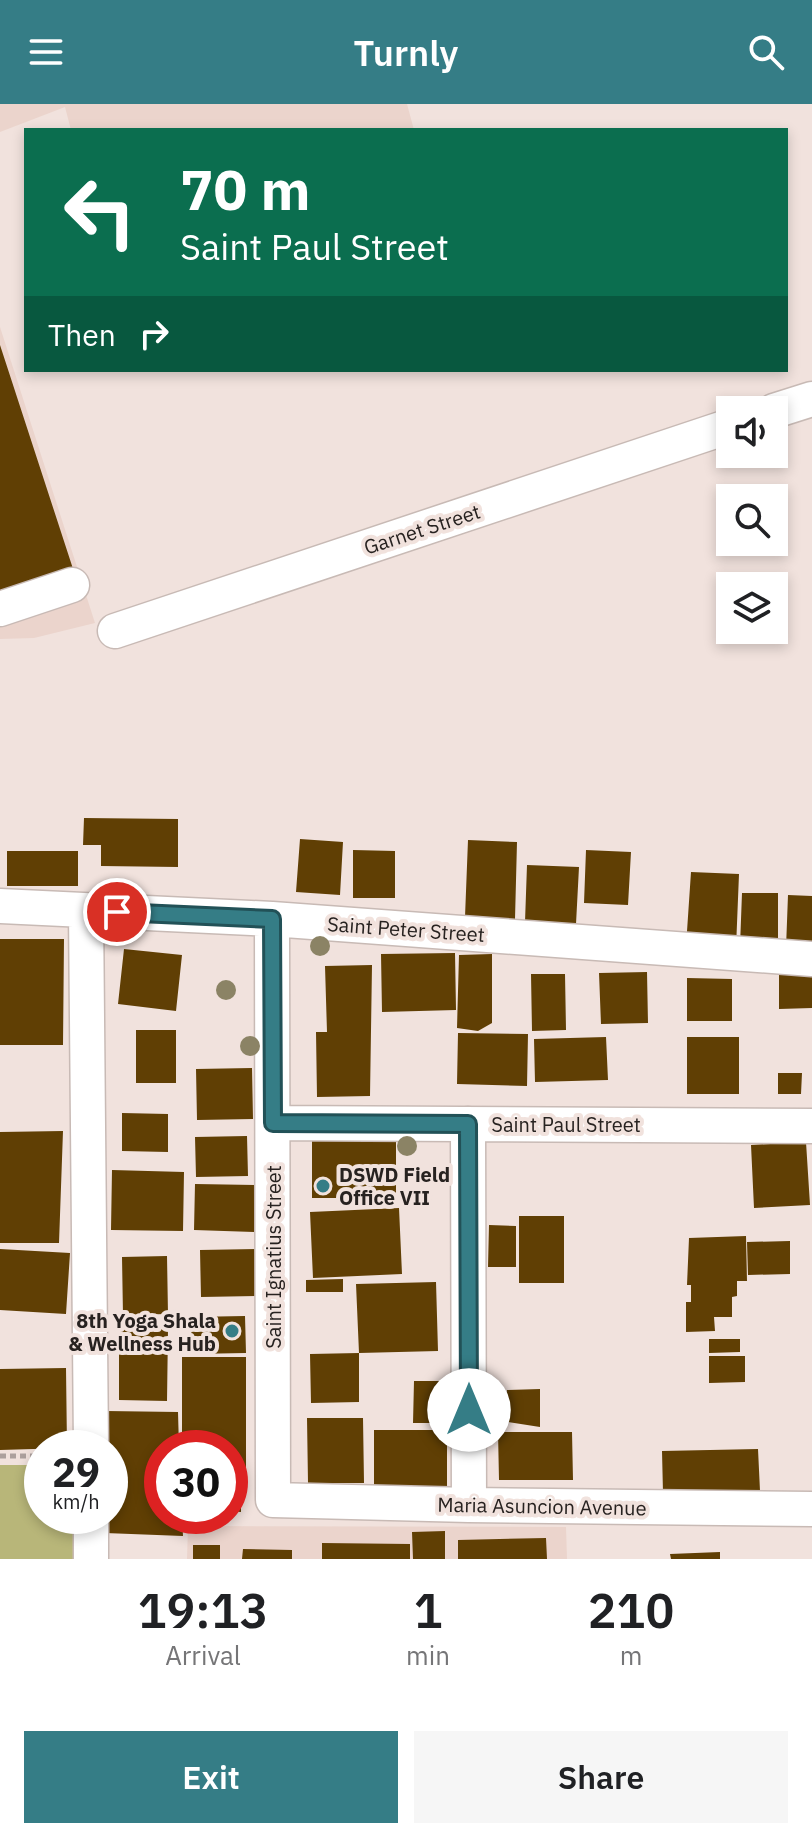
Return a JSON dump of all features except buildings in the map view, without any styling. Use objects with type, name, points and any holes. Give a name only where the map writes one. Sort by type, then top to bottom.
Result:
[{"type":"street","points":[[788,407],[812,399]]},
{"type":"street","name":"Garnet Street","points":[[115,631],[716,431]]},
{"type":"street","points":[[0,609],[72,585]]},
{"type":"street","name":"Saint Peter Street","points":[[0,906],[272,919],[812,959]]},
{"type":"street","points":[[86,911],[91,1430]]},
{"type":"street","name":"Saint Ignatius Street","points":[[272,919],[273,1500]]},
{"type":"street","name":"Saint Paul Street","points":[[273,1123],[812,1126]]},
{"type":"street","points":[[468,1124],[469,1505]]},
{"type":"street","name":"Maria Asuncion Avenue","points":[[273,1500],[812,1509]]},
{"type":"street","points":[[91,1534],[91,1559]]},
{"type":"path","points":[[0,1456],[24,1456]]},
{"type":"shaded area","points":[[0,104],[407,104],[413,128],[70,128],[65,107],[0,132]]},
{"type":"shaded area","points":[[0,327],[95,623],[34,638],[0,639]]},
{"type":"shaded area","points":[[0,1465],[24,1465],[24,1534],[76,1534],[76,1559],[0,1559]]},
{"type":"shaded area","points":[[248,1526],[566,1527],[567,1559],[187,1559],[188,1534],[248,1534]]},
{"type":"place","name":"DSWD Field Office VII","points":[[323,1186]]},
{"type":"place","name":"8th Yoga Shala & Wellness Hub","points":[[232,1331]]},
{"type":"route","points":[[117,912],[272,919],[273,1123],[468,1124],[469,1410]]}]
